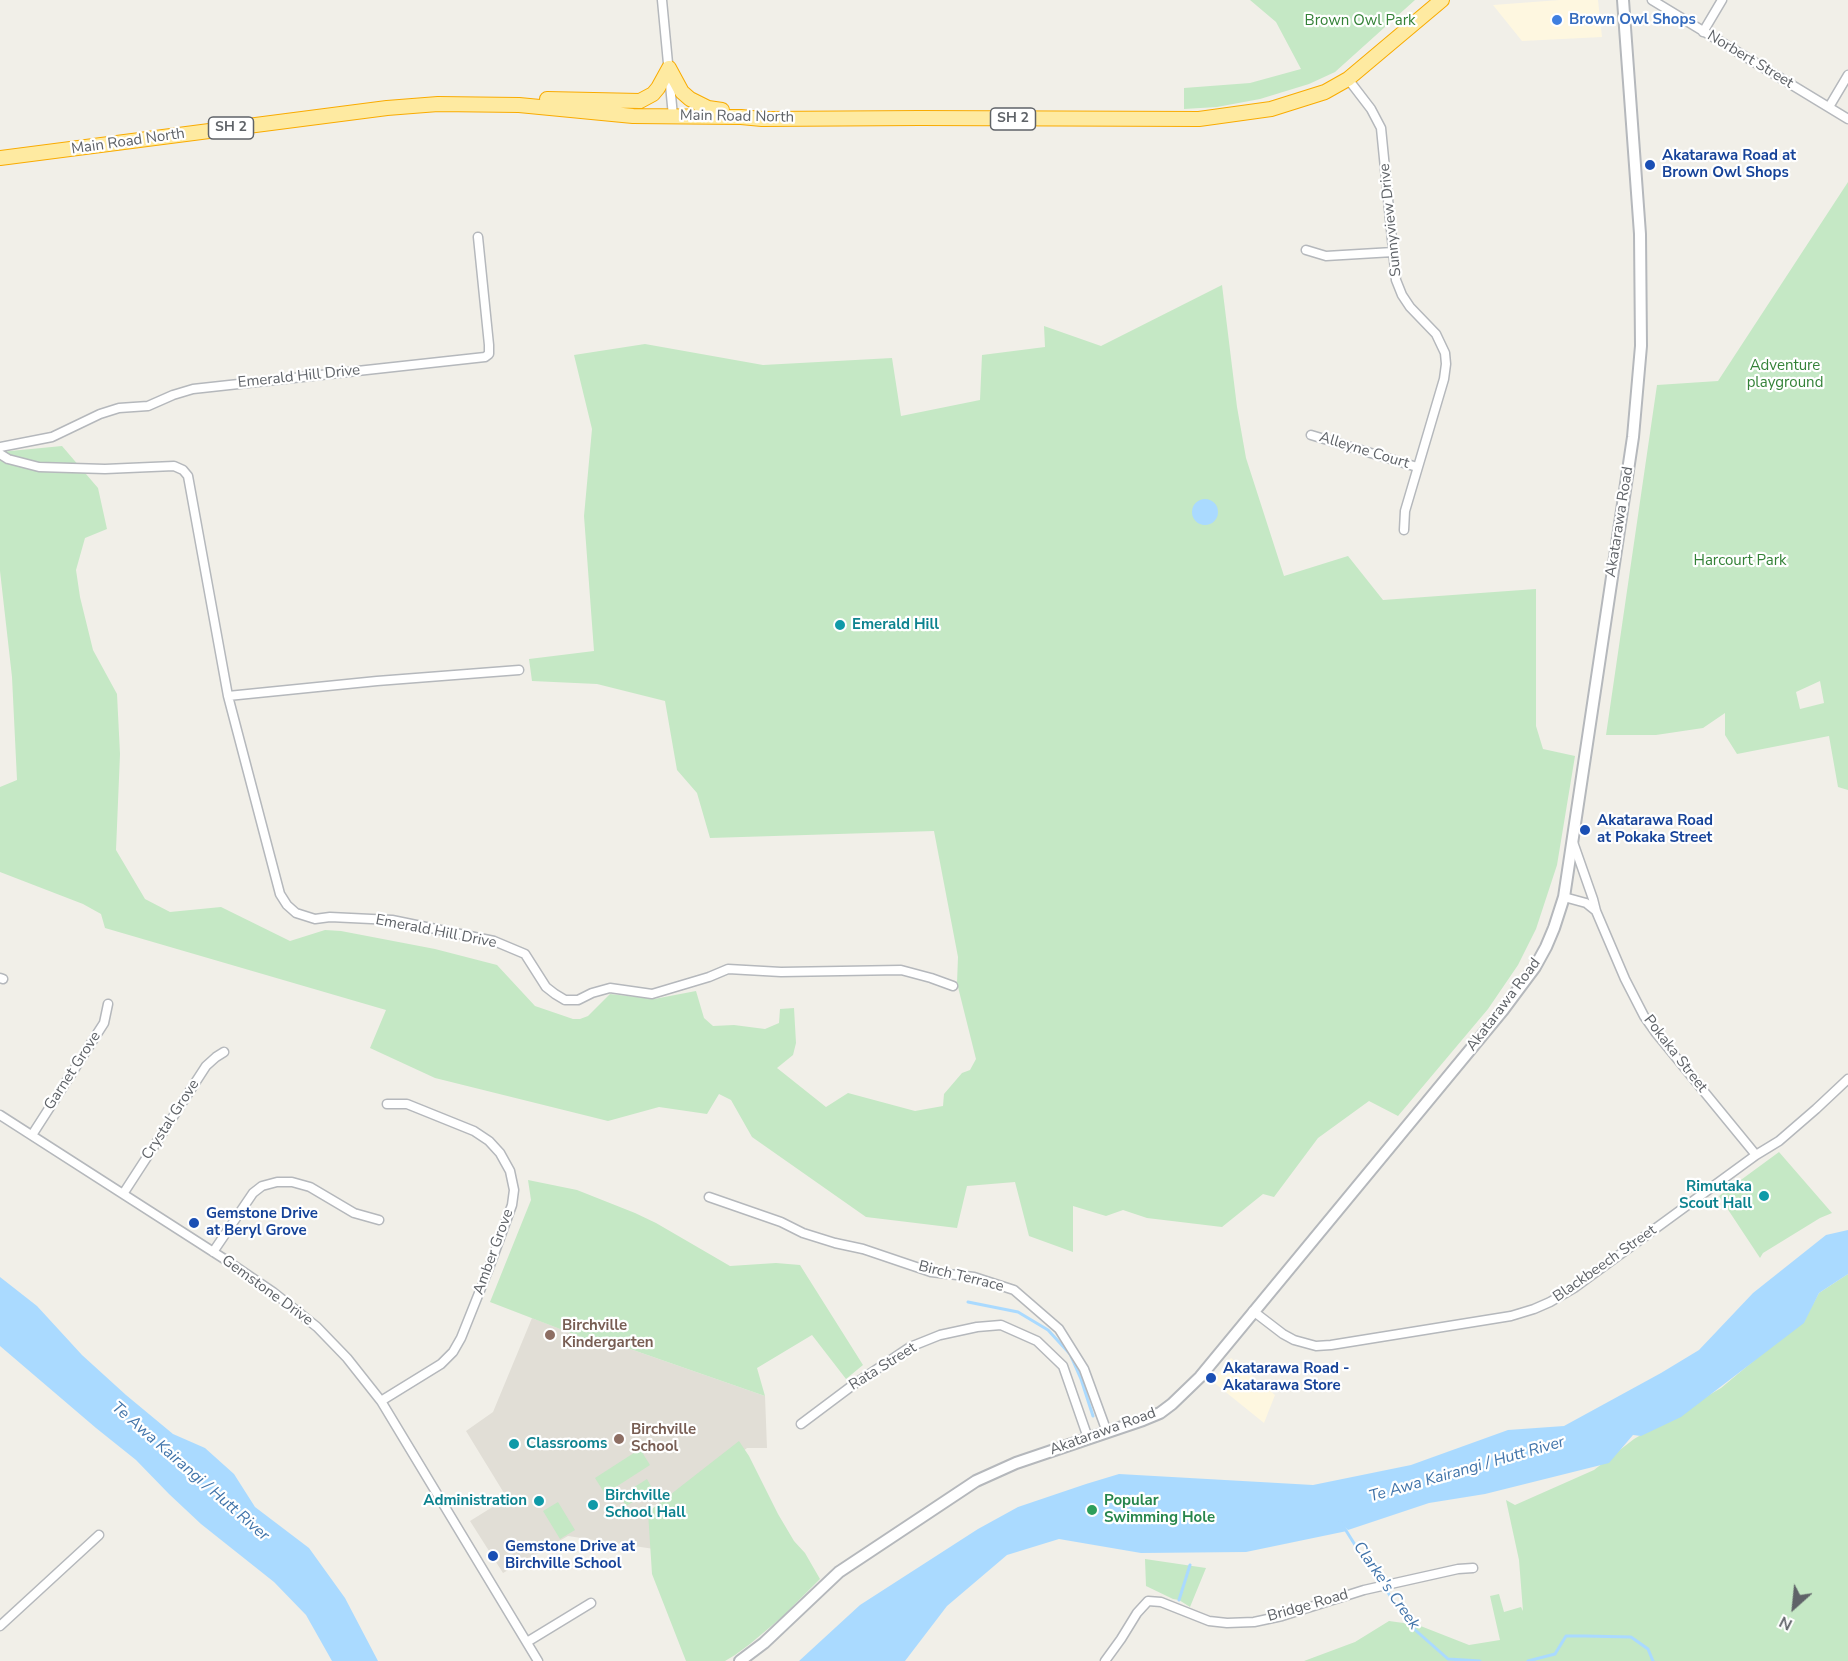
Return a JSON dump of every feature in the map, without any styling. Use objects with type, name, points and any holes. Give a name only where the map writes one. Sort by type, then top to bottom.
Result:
[{"type":"highway","name":"Main Road North","points":[[0,158],[387,108],[438,104],[519,105],[633,116],[762,119],[1199,119],[1270,109],[1315,95],[1348,79],[1442,0]]},
{"type":"highway","points":[[519,105],[541,98],[640,101],[653,94],[669,68]]},
{"type":"highway","points":[[669,68],[682,93],[690,99],[708,108],[741,117]]},
{"type":"street","points":[[662,0],[673,116]]},
{"type":"street","name":"Akatarawa Road","points":[[740,1661],[764,1643],[839,1572],[963,1490],[1001,1469],[1143,1420],[1160,1413],[1172,1404],[1200,1377],[1521,987],[1546,947],[1564,897],[1633,437],[1641,346],[1640,234],[1623,0]]},
{"type":"street","name":"Norbert Street","points":[[1652,0],[1848,119]]},
{"type":"street","points":[[1702,32],[1722,0]]},
{"type":"street","points":[[1829,108],[1848,75]]},
{"type":"street","name":"Sunnyview Drive","points":[[1348,79],[1371,109],[1381,128],[1396,280],[1402,296],[1436,334],[1445,353],[1444,379],[1405,511],[1404,530]]},
{"type":"street","name":"Emerald Hill Drive","points":[[0,447],[52,436],[100,414],[119,408],[148,406],[193,389],[484,357],[489,354],[489,345],[478,237]]},
{"type":"street","points":[[1306,250],[1326,255],[1393,252]]},
{"type":"street","name":"Alleyne Court","points":[[1311,435],[1417,467]]},
{"type":"street","name":"Emerald Hill Drive","points":[[0,454],[8,459],[39,467],[105,469],[174,466],[183,470],[188,476],[228,696],[280,894],[296,913],[315,919],[330,917],[392,920],[494,941],[525,954],[546,987],[565,1000],[578,1000],[610,988],[652,994],[728,969],[781,972],[901,970],[953,986]]},
{"type":"street","points":[[228,696],[519,670]]},
{"type":"street","name":"Pokaka Street","points":[[1572,839],[1596,911],[1625,979],[1644,1016],[1656,1034],[1756,1155]]},
{"type":"street","points":[[1564,897],[1586,903],[1596,911]]},
{"type":"street","name":"Garnet Grove","points":[[32,1135],[104,1023],[108,1004]]},
{"type":"street","name":"Crystal Grove","points":[[123,1194],[206,1066],[224,1052]]},
{"type":"street","name":"Blackbeech Street","points":[[1253,1311],[1283,1334],[1294,1340],[1316,1346],[1511,1316],[1534,1309],[1574,1288],[1756,1155],[1779,1141],[1848,1079]]},
{"type":"street","name":"Amber Grove","points":[[381,1401],[441,1364],[453,1352],[482,1287],[512,1205],[514,1190],[510,1171],[500,1153],[489,1141],[474,1131],[407,1104],[387,1104]]},
{"type":"street","name":"Gemstone Drive","points":[[0,1115],[273,1292],[317,1327],[347,1358],[381,1401],[538,1661]]},
{"type":"street","points":[[213,1252],[253,1193],[262,1186],[277,1182],[292,1182],[310,1187],[354,1213],[379,1221]]},
{"type":"street","name":"Birch Terrace","points":[[709,1197],[835,1243],[863,1249],[932,1272],[974,1277],[1014,1290],[1059,1329],[1084,1369],[1107,1432]]},
{"type":"street","name":"Rata Street","points":[[801,1424],[853,1385],[910,1347],[940,1335],[977,1327],[1001,1325],[1037,1341],[1063,1366],[1088,1438]]},
{"type":"street","points":[[0,1626],[99,1535]]},
{"type":"street","name":"Bridge Road","points":[[1105,1661],[1148,1600],[1161,1602],[1209,1621],[1254,1622],[1282,1616],[1388,1584],[1473,1568]]},
{"type":"street","points":[[527,1642],[591,1603]]},
{"type":"shaded area","points":[[1560,0],[1598,0],[1602,37],[1522,41],[1493,5]]},
{"type":"shaded area","name":"Birchville School","points":[[532,1318],[586,1339],[593,1336],[765,1396],[767,1448],[747,1448],[677,1506],[651,1505],[654,1549],[568,1536],[503,1573],[470,1521],[507,1498],[466,1431],[493,1412]]},
{"type":"shaded area","points":[[1231,1358],[1275,1395],[1264,1423],[1212,1381]]},
{"type":"green space","name":"Brown Owl Park","points":[[1250,0],[1415,0],[1335,72],[1309,84],[1260,99],[1217,107],[1184,109],[1184,88],[1250,83],[1301,69],[1276,22]]},
{"type":"green space","name":"Harcourt Park","points":[[1848,182],[1848,790],[1838,787],[1829,736],[1737,754],[1725,735],[1725,713],[1703,728],[1656,735],[1606,735],[1657,385],[1718,381]],"holes":[[[1820,681],[1824,703],[1800,709],[1796,692]]]},
{"type":"green space","points":[[1222,285],[1237,407],[1246,458],[1284,576],[1348,556],[1383,600],[1536,589],[1536,726],[1543,749],[1575,756],[1557,865],[1536,929],[1518,965],[1488,1009],[1398,1116],[1369,1101],[1318,1138],[1274,1197],[1263,1194],[1222,1227],[1147,1218],[1123,1210],[1106,1216],[1073,1206],[1073,1252],[1029,1236],[1015,1182],[967,1186],[957,1228],[866,1217],[752,1137],[731,1100],[719,1094],[707,1114],[659,1107],[608,1121],[435,1078],[370,1048],[386,1010],[105,928],[101,914],[83,904],[0,872],[0,787],[17,780],[12,677],[0,571],[0,452],[62,446],[98,488],[107,529],[85,538],[76,570],[93,650],[117,694],[120,754],[116,850],[145,899],[170,912],[221,907],[290,941],[325,930],[341,931],[435,949],[497,965],[535,1006],[573,1019],[588,1016],[610,994],[654,999],[696,991],[704,1018],[713,1026],[734,1025],[765,1029],[779,1023],[780,1009],[794,1008],[796,1043],[793,1055],[777,1068],[826,1107],[848,1093],[915,1111],[943,1106],[944,1094],[962,1073],[970,1070],[976,1059],[957,983],[958,957],[934,831],[710,838],[697,793],[677,770],[665,701],[597,684],[532,681],[529,659],[594,651],[584,516],[592,429],[574,355],[645,344],[763,365],[892,358],[901,416],[980,400],[982,355],[1045,347],[1044,326],[1101,346]]},
{"type":"green space","points":[[1779,1152],[1832,1213],[1763,1253],[1760,1258],[1719,1196]]},
{"type":"green space","points":[[528,1180],[577,1190],[635,1213],[730,1266],[776,1263],[800,1265],[863,1365],[846,1379],[812,1335],[757,1368],[765,1396],[593,1336],[586,1339],[490,1302],[531,1200]]},
{"type":"green space","points":[[1848,1274],[1848,1661],[1304,1661],[1355,1642],[1389,1621],[1418,1625],[1469,1645],[1500,1640],[1490,1596],[1499,1594],[1504,1612],[1521,1607],[1523,1611],[1519,1560],[1506,1500],[1515,1505],[1594,1470],[1634,1439],[1721,1388],[1805,1318],[1819,1293]]},
{"type":"green space","points":[[739,1441],[778,1514],[820,1579],[782,1617],[735,1655],[725,1661],[686,1661],[652,1574],[648,1512]]},
{"type":"green space","points":[[640,1449],[650,1465],[605,1494],[595,1478]]},
{"type":"green space","points":[[647,1479],[653,1490],[626,1506],[620,1496]]},
{"type":"green space","points":[[558,1502],[575,1530],[560,1539],[543,1511]]},
{"type":"green space","points":[[1145,1559],[1206,1568],[1190,1607],[1146,1586]]},
{"type":"water","points":[[1205,499],[1214,503],[1218,512],[1214,521],[1205,525],[1196,521],[1192,512],[1196,503]]},
{"type":"water","name":"Te Awa Kairangi / Hutt River","points":[[1848,1230],[1848,1274],[1819,1293],[1804,1323],[1681,1417],[1641,1436],[1633,1435],[1609,1463],[1485,1494],[1429,1503],[1348,1530],[1343,1525],[1347,1531],[1246,1552],[1141,1553],[1059,1539],[1007,1555],[947,1606],[905,1661],[799,1661],[860,1605],[978,1529],[1018,1507],[1086,1484],[1119,1474],[1313,1485],[1411,1465],[1508,1430],[1564,1426],[1699,1350],[1753,1293],[1826,1235]]},
{"type":"water","name":"Te Awa Kairangi / Hutt River","points":[[0,1277],[37,1306],[82,1355],[126,1395],[173,1434],[205,1448],[234,1474],[255,1507],[309,1548],[345,1598],[378,1661],[332,1661],[306,1615],[274,1582],[201,1524],[136,1460],[0,1346]]},
{"type":"waterway","points":[[968,1302],[1018,1312],[1048,1330],[1070,1354],[1093,1416]]},
{"type":"waterway","name":"Clarke's Creek","points":[[1340,1521],[1413,1628],[1448,1659],[1480,1661]]},
{"type":"waterway","points":[[1179,1600],[1190,1565]]},
{"type":"waterway","name":"Clarke's Creek","points":[[1528,1661],[1555,1654],[1566,1636],[1631,1637],[1648,1649],[1653,1661]]},
{"type":"place","name":"Brown Owl Shops","points":[[1557,20]]},
{"type":"place","name":"Akatarawa Road at Brown Owl Shops","points":[[1650,165]]},
{"type":"place","name":"Emerald Hill","points":[[840,625]]},
{"type":"place","name":"Akatarawa Road at Pokaka Street","points":[[1585,830]]},
{"type":"place","name":"Rimutaka Scout Hall","points":[[1764,1196]]},
{"type":"place","name":"Gemstone Drive at Beryl Grove","points":[[194,1223]]},
{"type":"place","name":"Birchville Kindergarten","points":[[550,1335]]},
{"type":"place","name":"Akatarawa Road - Akatarawa Store","points":[[1211,1378]]},
{"type":"place","name":"Birchville School","points":[[619,1439]]},
{"type":"place","name":"Classrooms","points":[[514,1444]]},
{"type":"place","name":"Administration","points":[[539,1501]]},
{"type":"place","name":"Birchville School Hall","points":[[593,1505]]},
{"type":"place","name":"Popular Swimming Hole","points":[[1092,1510]]},
{"type":"place","name":"Gemstone Drive at Birchville School","points":[[493,1556]]},
{"type":"park label","name":"Adventure playground","points":[[1785,374]]}]
